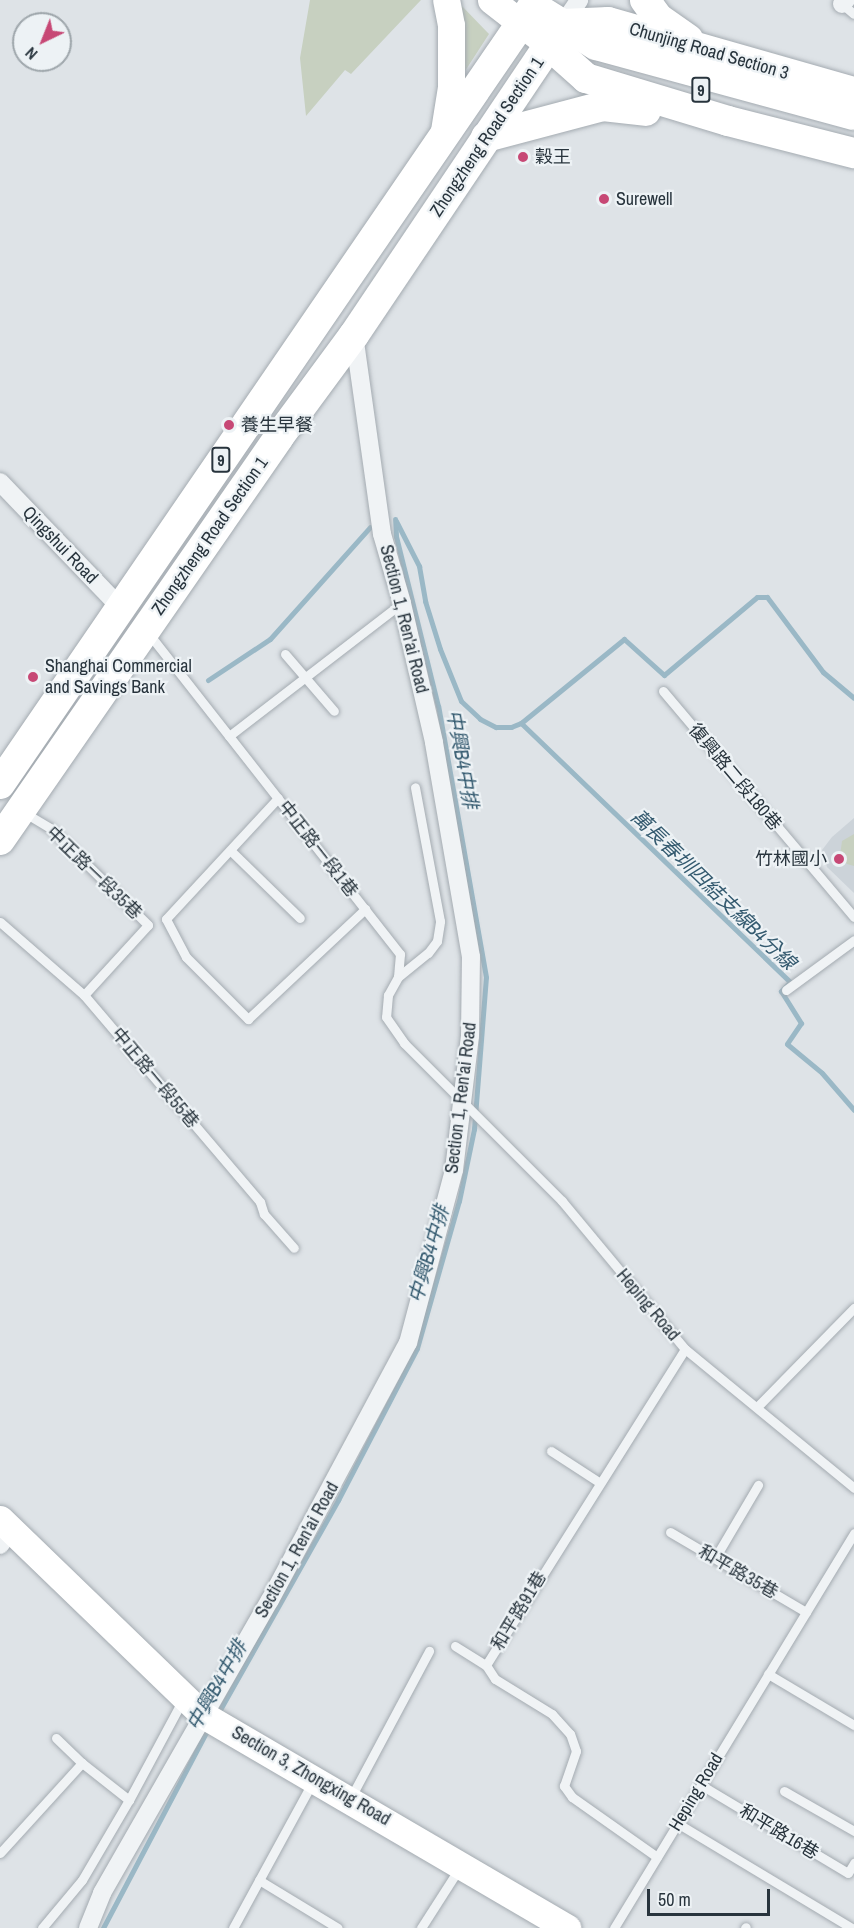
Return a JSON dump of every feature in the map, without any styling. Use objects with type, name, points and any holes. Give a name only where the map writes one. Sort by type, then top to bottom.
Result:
[{"type":"main road","points":[[645,0],[658,18],[678,34],[717,54]]},
{"type":"main road","name":"Zhongzheng Road Section 1","points":[[0,840],[10,804],[133,619],[443,137],[530,8]]},
{"type":"main road","name":"Chunjing Road Section 3","points":[[530,8],[564,23],[596,45],[854,115]]},
{"type":"main road","name":"Chunjing Road Section 3","points":[[564,23],[608,22],[854,92]]},
{"type":"main road","name":"Zhongzheng Road Section 1","points":[[0,783],[278,438],[354,335],[564,23]]},
{"type":"main road","name":"Chunjing Road Section 3","points":[[564,23],[586,78],[728,121],[854,153]]},
{"type":"main road","name":"Chunjing Road Section 3","points":[[564,23],[634,73],[854,130]]},
{"type":"main road","points":[[486,137],[603,106],[728,121]]},
{"type":"street","points":[[443,137],[451,87],[451,25],[446,0]]},
{"type":"street","points":[[491,0],[530,8]]},
{"type":"street","name":"Section 1, Ren'ai Road","points":[[88,1928],[102,1893],[194,1706],[270,1600],[408,1343],[454,1170],[470,1036],[471,957],[434,742],[402,603],[382,534],[354,335]]},
{"type":"street","name":"Qingshui Road","points":[[1,484],[133,619]]},
{"type":"street","name":"Section 3, Zhongxing Road","points":[[4,1531],[194,1706],[567,1928]]},
{"type":"lane","points":[[229,736],[402,603]]},
{"type":"lane","name":"中正路一段1巷","points":[[133,619],[229,736],[400,954],[398,977],[388,995],[386,1017],[404,1043],[462,1102]]},
{"type":"lane","points":[[285,654],[333,711]]},
{"type":"lane","name":"復興路二段180巷","points":[[663,691],[854,917]]},
{"type":"lane","points":[[398,977],[428,953],[436,941],[440,921],[415,787]]},
{"type":"lane","points":[[278,798],[166,919],[186,957],[248,1019],[365,909]]},
{"type":"lane","name":"中正路一段35巷","points":[[10,804],[50,828],[148,925],[84,995]]},
{"type":"lane","points":[[231,851],[300,918]]},
{"type":"lane","name":"中正路一段55巷","points":[[0,922],[84,995],[260,1202],[264,1214],[294,1248]]},
{"type":"lane","points":[[786,990],[854,940]]},
{"type":"lane","name":"Heping Road","points":[[462,1102],[562,1201],[685,1349],[854,1488]]},
{"type":"lane","points":[[757,1407],[854,1308]]},
{"type":"lane","name":"和平路91巷","points":[[657,1857],[572,1797],[564,1786],[576,1751],[570,1734],[552,1714],[495,1679],[486,1665],[522,1610],[525,1599],[685,1349]]},
{"type":"lane","points":[[551,1451],[599,1482]]},
{"type":"lane","points":[[715,1558],[758,1485]]},
{"type":"lane","name":"和平路35巷","points":[[670,1532],[806,1611]]},
{"type":"lane","name":"Heping Road","points":[[614,1928],[854,1533]]},
{"type":"lane","points":[[455,1646],[486,1665]]},
{"type":"lane","points":[[350,1798],[429,1651]]},
{"type":"lane","points":[[768,1674],[854,1725]]},
{"type":"lane","points":[[42,1928],[82,1880],[129,1800],[194,1706]]},
{"type":"lane","points":[[56,1738],[129,1800]]},
{"type":"lane","points":[[0,1853],[82,1762]]},
{"type":"lane","points":[[233,1928],[315,1778]]},
{"type":"lane","name":"和平路16巷","points":[[701,1785],[848,1873],[854,1863]]},
{"type":"lane","points":[[784,1791],[854,1831]]},
{"type":"lane","points":[[677,1823],[852,1928]]},
{"type":"lane","points":[[421,1928],[461,1864]]},
{"type":"lane","points":[[82,1880],[102,1893]]},
{"type":"lane","points":[[259,1880],[338,1928]]},
{"type":"shaded area","name":"竹林國小","points":[[854,818],[854,893],[827,867],[822,850],[832,837]]},
{"type":"green space","points":[[310,0],[421,0],[351,74],[345,70],[306,116],[300,58]]},
{"type":"green space","points":[[458,2],[489,34],[465,71],[462,29]]},
{"type":"green space","points":[[854,834],[854,866],[847,864],[840,856],[842,841]]},
{"type":"waterway","name":"中興B4中排","points":[[217,1715],[338,1500],[417,1348],[459,1201],[474,1129],[486,977],[438,706],[396,536],[395,519]]},
{"type":"waterway","points":[[396,521],[419,566],[425,601],[440,649],[461,701],[480,719],[496,727],[511,727],[521,723],[624,639],[664,675],[757,597],[767,597],[823,672],[854,698]]},
{"type":"waterway","points":[[208,680],[270,639],[370,527]]},
{"type":"waterway","name":"萬長春圳四結支線B4分線","points":[[521,723],[790,982],[781,991],[801,1023],[787,1044],[822,1073],[854,1110]]},
{"type":"waterway","name":"中興B4中排","points":[[103,1928],[209,1727]]},
{"type":"place","name":"穀王","points":[[523,157]]},
{"type":"place","name":"Surewell","points":[[604,199]]},
{"type":"place","name":"養生早餐","points":[[229,425]]},
{"type":"place","name":"Shanghai Commercial and Savings Bank","points":[[33,677]]},
{"type":"place","name":"竹林國小","points":[[839,859]]}]
